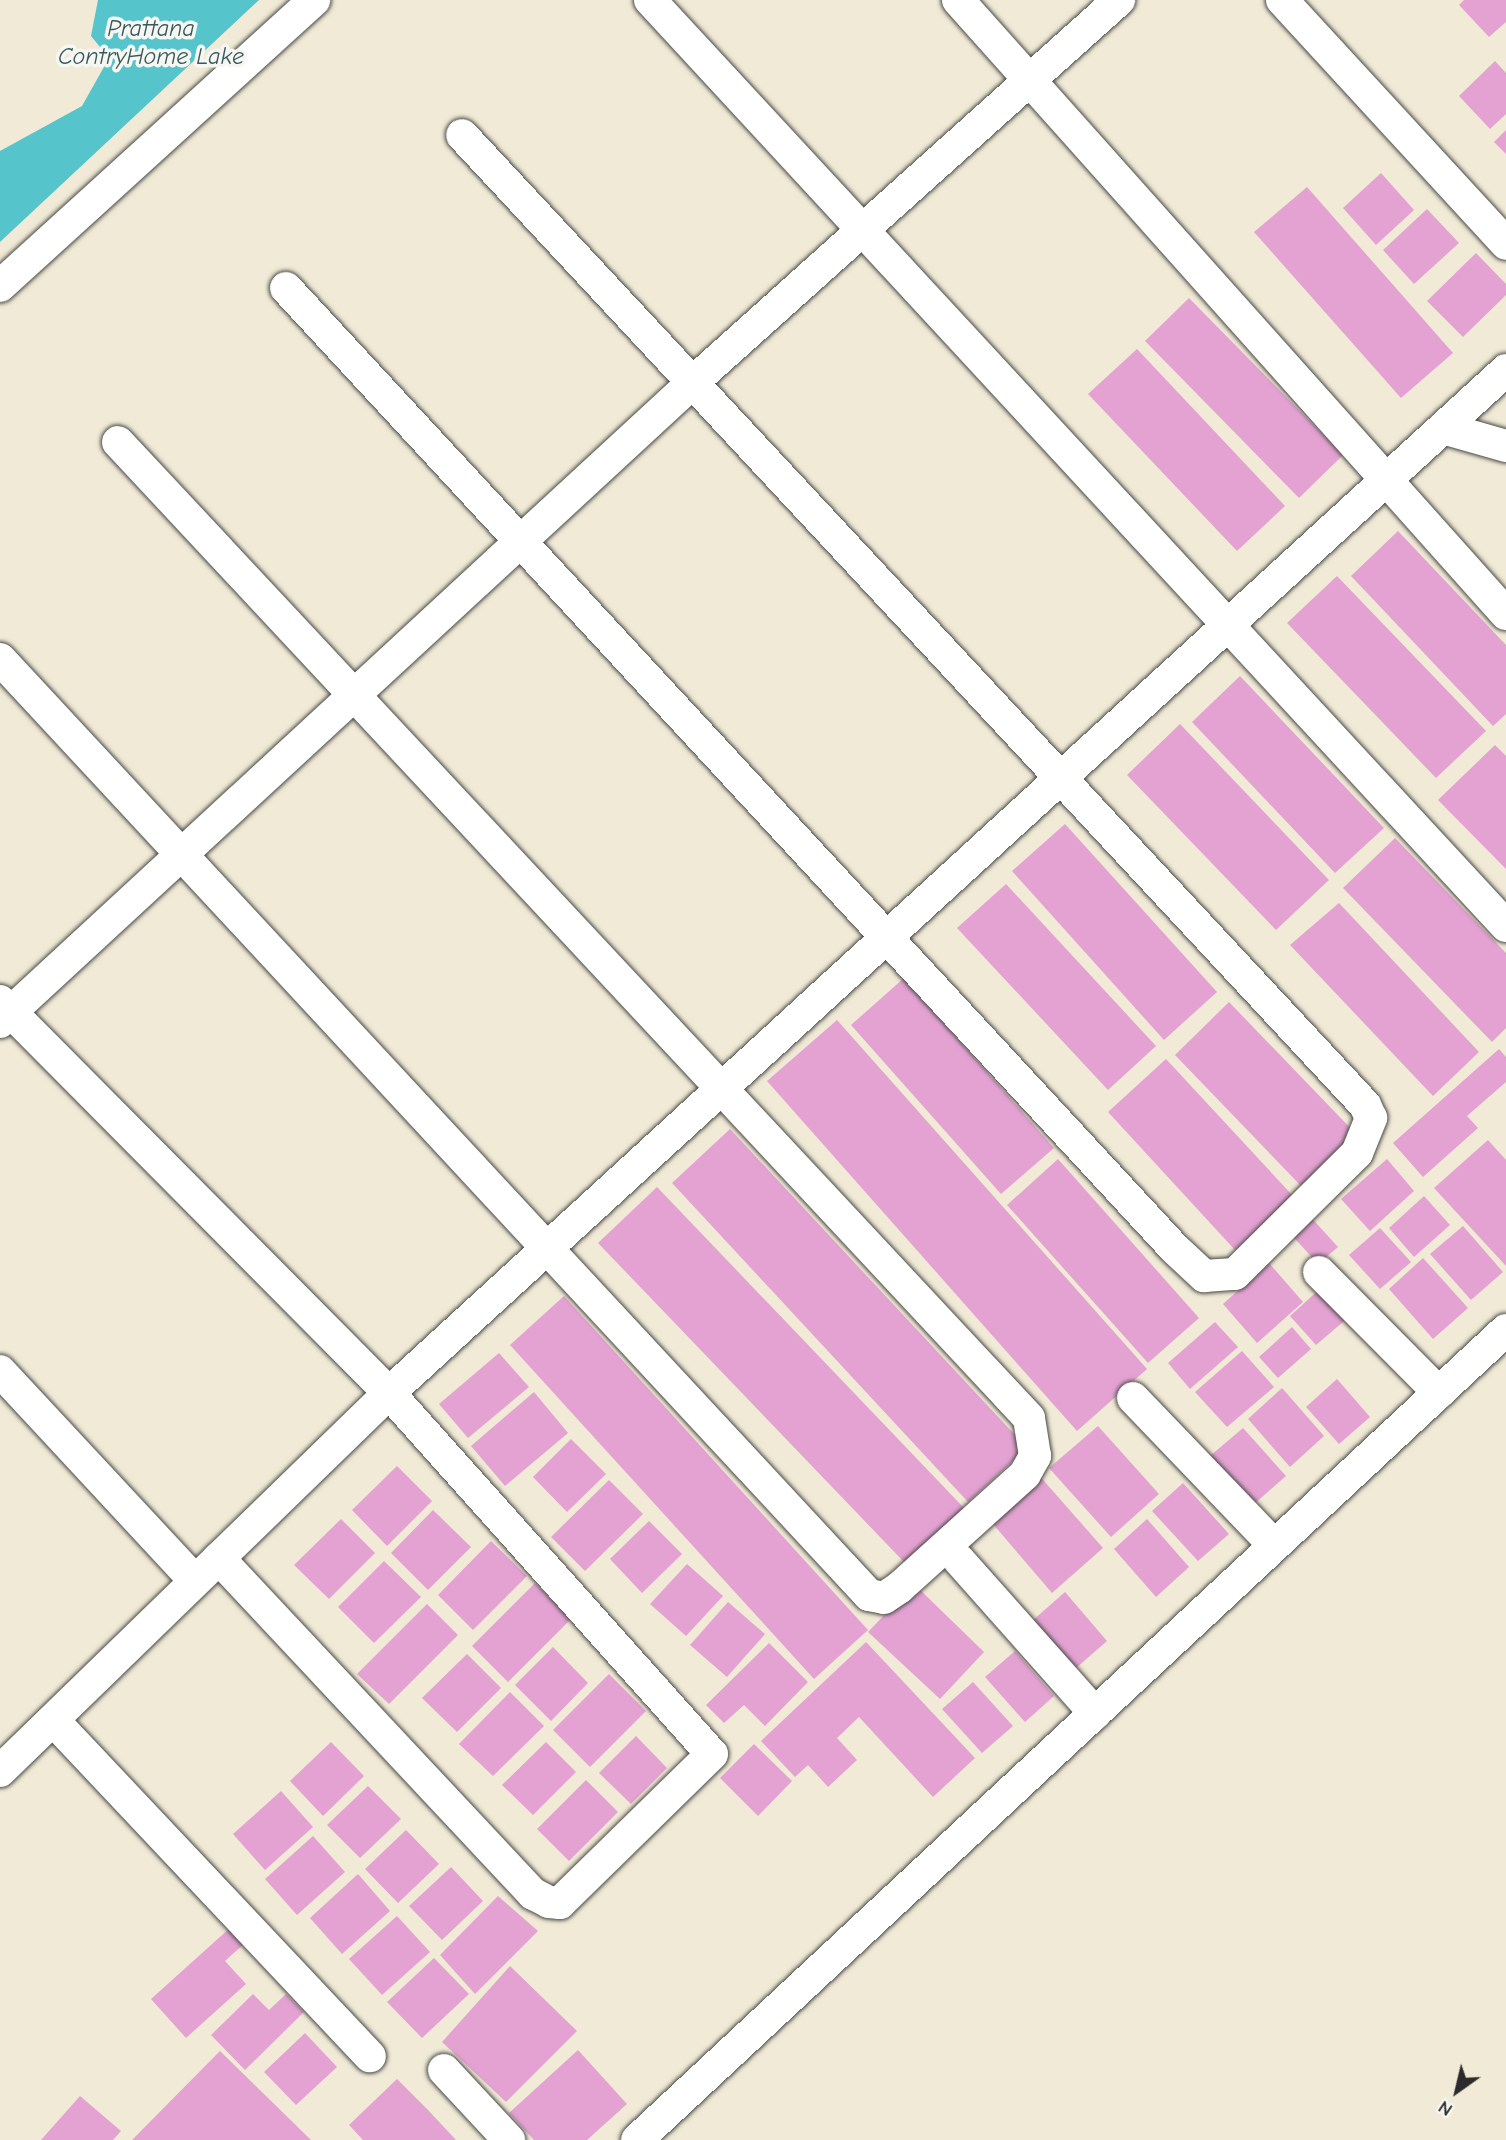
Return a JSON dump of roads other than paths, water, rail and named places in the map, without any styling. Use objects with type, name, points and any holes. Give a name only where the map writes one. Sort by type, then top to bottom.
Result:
[{"type":"street","points":[[0,286],[314,0]]},
{"type":"street","points":[[650,0],[1506,926]]},
{"type":"street","points":[[958,0],[1382,479],[1506,614]]},
{"type":"street","points":[[219,1558],[533,1894],[550,1902],[559,1903],[704,1766],[712,1754],[705,1741],[389,1393],[3,1012],[179,855],[692,383],[866,231],[1119,0]]},
{"type":"street","points":[[1282,0],[1506,244]]},
{"type":"street","points":[[286,288],[523,539],[1192,1267],[1222,1279],[1235,1274],[1357,1153],[1371,1118],[462,135]]},
{"type":"street","points":[[0,1771],[389,1393],[718,1088],[889,937],[1228,625],[1382,479],[1502,378]]},
{"type":"street","points":[[1443,428],[1506,446]]},
{"type":"street","points":[[0,659],[545,1251],[869,1595],[884,1598],[899,1588],[1025,1475],[1035,1456],[1029,1418],[718,1088],[118,442]]},
{"type":"street","points":[[1319,1272],[1438,1393]]},
{"type":"street","points":[[638,2140],[1273,1544],[1506,1330]]},
{"type":"street","points":[[0,1371],[194,1580]]},
{"type":"street","points":[[1133,1398],[1273,1544]]},
{"type":"street","points":[[959,1560],[1095,1713]]},
{"type":"street","points":[[52,1720],[370,2056]]},
{"type":"street","points":[[444,2070],[509,2140]]},
{"type":"water","name":"Prattana ContryHome Lake","points":[[98,0],[259,0],[0,242],[0,151],[82,106],[109,58],[91,36]]}]
